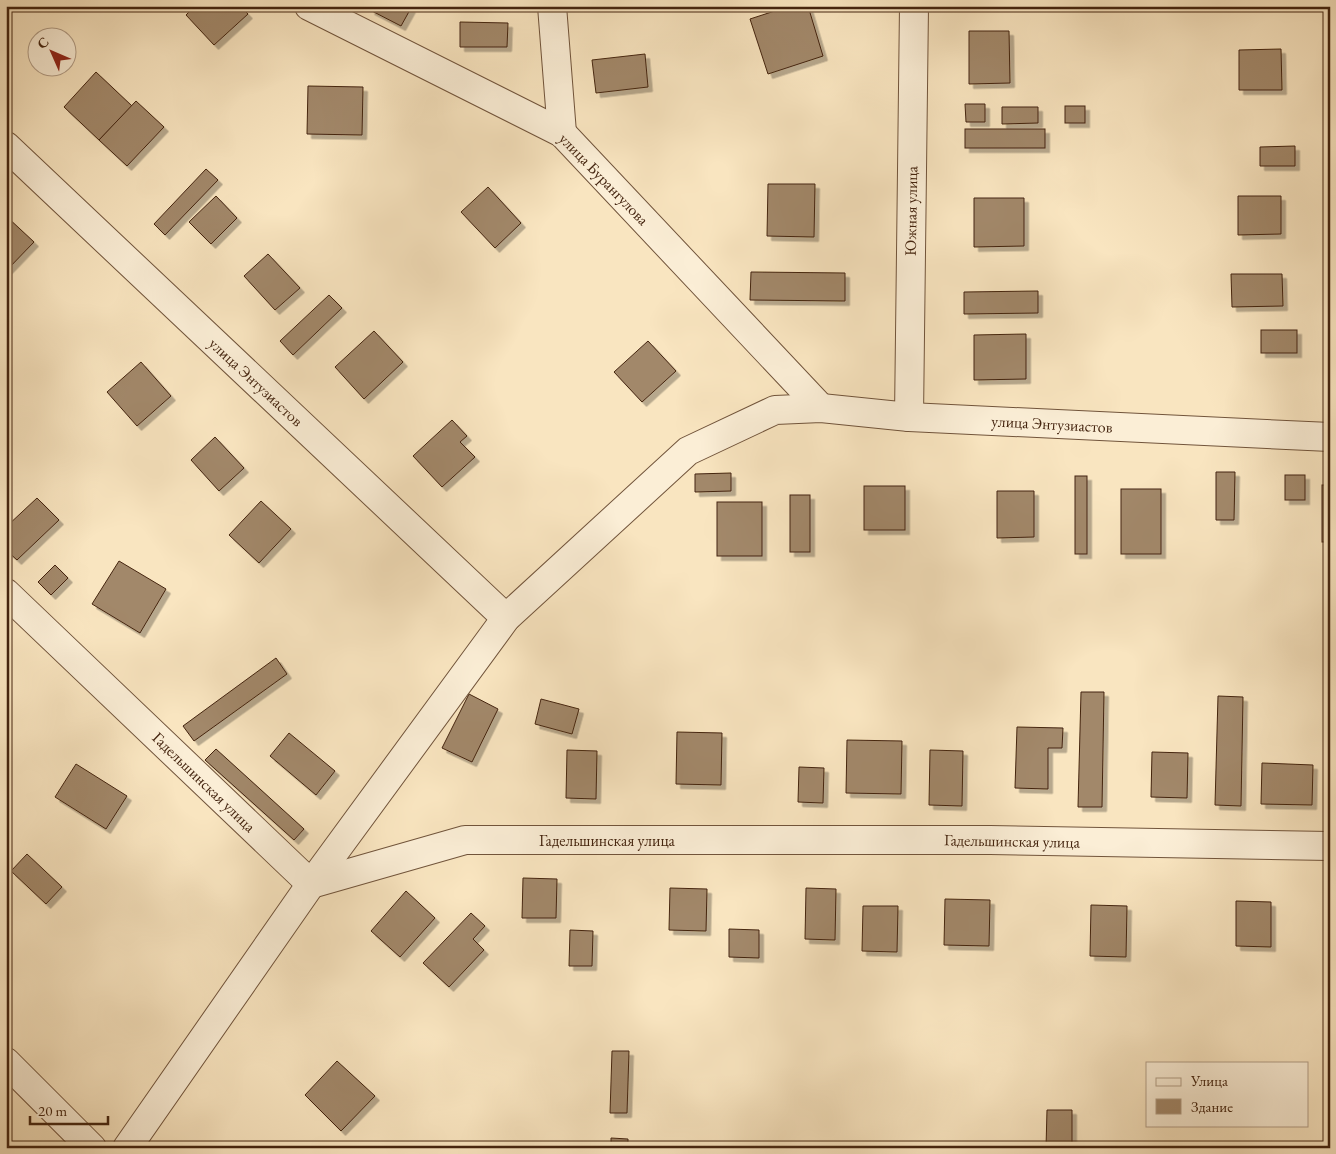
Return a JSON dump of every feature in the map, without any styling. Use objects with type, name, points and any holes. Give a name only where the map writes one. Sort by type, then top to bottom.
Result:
[{"type":"street","name":"улица Бурангулова","points":[[308,6],[562,133],[820,408]]},
{"type":"street","points":[[552,6],[562,133]]},
{"type":"street","name":"Южная улица","points":[[909,417],[914,6]]},
{"type":"street","name":"улица Энтузиастов","points":[[6,146],[506,618],[688,451],[775,410],[820,408],[909,417],[1330,437]]},
{"type":"street","name":"Гадельшинская улица","points":[[6,593],[311,884],[465,840],[990,840],[1330,846]]},
{"type":"street","points":[[127,1148],[311,884],[506,618]]},
{"type":"street","points":[[6,1062],[92,1148]]},
{"type":"building","points":[[195,6],[240,6],[248,14],[214,45],[186,15]]},
{"type":"building","points":[[372,6],[407,6],[411,8],[401,26],[370,10]]},
{"type":"building","points":[[790,6],[808,6],[823,56],[768,74],[750,19]]},
{"type":"building","points":[[460,22],[508,23],[507,47],[460,47]]},
{"type":"building","points":[[969,31],[1009,31],[1010,83],[969,84]]},
{"type":"building","points":[[1281,49],[1282,90],[1239,90],[1239,50]]},
{"type":"building","points":[[645,54],[648,87],[596,93],[592,60]]},
{"type":"building","points":[[96,72],[132,106],[99,140],[64,107]]},
{"type":"building","points":[[308,86],[363,87],[362,135],[307,134]]},
{"type":"building","points":[[136,101],[164,127],[127,166],[99,140]]},
{"type":"building","points":[[965,104],[985,104],[985,122],[966,122]]},
{"type":"building","points":[[1065,106],[1085,106],[1085,123],[1065,123]]},
{"type":"building","points":[[1002,107],[1038,107],[1038,123],[1002,124]]},
{"type":"building","points":[[965,129],[1045,129],[1045,148],[965,148]]},
{"type":"building","points":[[1295,146],[1295,166],[1260,166],[1260,147]]},
{"type":"building","points":[[206,169],[218,180],[165,235],[154,224]]},
{"type":"building","points":[[768,184],[815,184],[814,237],[767,236]]},
{"type":"building","points":[[488,187],[521,223],[495,248],[461,212]]},
{"type":"building","points":[[216,196],[237,218],[211,244],[189,222]]},
{"type":"building","points":[[1238,196],[1281,196],[1281,234],[1238,235]]},
{"type":"building","points":[[974,198],[1024,198],[1024,246],[974,247]]},
{"type":"building","points":[[6,216],[34,242],[6,271]]},
{"type":"building","points":[[268,254],[300,288],[275,310],[244,276]]},
{"type":"building","points":[[751,272],[845,273],[845,301],[750,300]]},
{"type":"building","points":[[1231,274],[1282,274],[1283,306],[1232,307]]},
{"type":"building","points":[[1038,291],[1038,313],[964,314],[964,292]]},
{"type":"building","points":[[329,295],[342,308],[293,355],[280,341]]},
{"type":"building","points":[[1261,330],[1297,330],[1297,353],[1261,353]]},
{"type":"building","points":[[374,331],[403,362],[364,399],[335,367]]},
{"type":"building","points":[[1026,334],[1026,379],[974,380],[974,335]]},
{"type":"building","points":[[648,341],[676,371],[642,402],[614,372]]},
{"type":"building","points":[[141,362],[171,396],[137,426],[107,392]]},
{"type":"building","points":[[452,420],[467,436],[460,442],[475,457],[442,487],[413,456]]},
{"type":"building","points":[[215,437],[244,468],[219,491],[191,460]]},
{"type":"building","points":[[1216,472],[1235,472],[1234,520],[1216,520]]},
{"type":"building","points":[[731,473],[731,491],[695,492],[695,474]]},
{"type":"building","points":[[1285,475],[1305,475],[1305,500],[1285,500]]},
{"type":"building","points":[[1075,476],[1087,476],[1087,554],[1075,554]]},
{"type":"building","points":[[1322,485],[1330,485],[1330,542],[1322,542]]},
{"type":"building","points":[[864,486],[905,486],[905,530],[864,530]]},
{"type":"building","points":[[1121,489],[1161,489],[1161,554],[1121,554]]},
{"type":"building","points":[[997,491],[1034,491],[1034,537],[997,538]]},
{"type":"building","points":[[790,495],[810,495],[810,552],[790,552]]},
{"type":"building","points":[[37,498],[59,520],[17,560],[6,550],[6,527]]},
{"type":"building","points":[[261,501],[291,529],[259,563],[229,535]]},
{"type":"building","points":[[717,502],[762,502],[762,556],[717,556]]},
{"type":"building","points":[[119,561],[166,589],[140,633],[92,604]]},
{"type":"building","points":[[55,565],[68,578],[51,595],[38,582]]},
{"type":"building","points":[[276,658],[287,674],[194,741],[183,726]]},
{"type":"building","points":[[1081,692],[1104,692],[1102,807],[1078,807]]},
{"type":"building","points":[[469,694],[498,709],[472,762],[442,748]]},
{"type":"building","points":[[1218,696],[1243,697],[1241,806],[1215,805]]},
{"type":"building","points":[[541,699],[579,709],[572,734],[535,724]]},
{"type":"building","points":[[1017,727],[1063,728],[1062,748],[1048,748],[1048,789],[1015,788]]},
{"type":"building","points":[[677,732],[722,733],[721,785],[676,784]]},
{"type":"building","points":[[289,733],[335,771],[316,795],[270,756]]},
{"type":"building","points":[[847,740],[902,741],[901,794],[846,793]]},
{"type":"building","points":[[216,749],[304,829],[294,840],[205,760]]},
{"type":"building","points":[[567,750],[597,751],[596,799],[566,798]]},
{"type":"building","points":[[930,750],[963,751],[962,806],[929,805]]},
{"type":"building","points":[[1152,752],[1188,753],[1187,798],[1151,797]]},
{"type":"building","points":[[1262,763],[1313,765],[1312,805],[1261,804]]},
{"type":"building","points":[[76,764],[127,796],[106,829],[55,797]]},
{"type":"building","points":[[799,767],[824,768],[823,803],[798,802]]},
{"type":"building","points":[[27,854],[62,887],[46,904],[11,871]]},
{"type":"building","points":[[523,878],[557,879],[556,918],[522,918]]},
{"type":"building","points":[[670,888],[707,889],[706,931],[669,930]]},
{"type":"building","points":[[806,888],[836,889],[835,940],[805,939]]},
{"type":"building","points":[[406,891],[435,918],[400,957],[371,931]]},
{"type":"building","points":[[945,899],[990,900],[989,946],[944,945]]},
{"type":"building","points":[[1236,901],[1271,902],[1271,947],[1236,946]]},
{"type":"building","points":[[1091,905],[1127,906],[1126,957],[1090,956]]},
{"type":"building","points":[[863,906],[898,906],[897,952],[862,951]]},
{"type":"building","points":[[471,913],[485,926],[473,939],[484,950],[449,987],[423,963]]},
{"type":"building","points":[[729,929],[759,930],[759,958],[729,957]]},
{"type":"building","points":[[570,930],[593,931],[592,966],[569,966]]},
{"type":"building","points":[[612,1051],[629,1051],[627,1113],[610,1113]]},
{"type":"building","points":[[337,1061],[375,1096],[341,1131],[305,1095]]},
{"type":"building","points":[[1047,1110],[1072,1110],[1072,1148],[1046,1148]]},
{"type":"building","points":[[611,1138],[628,1139],[628,1148],[611,1148]]},
{"type":"building","points":[[957,1145],[1000,1146],[1000,1148],[957,1148]]},
{"type":"building","points":[[1132,1146],[1182,1147],[1132,1148]]}]
